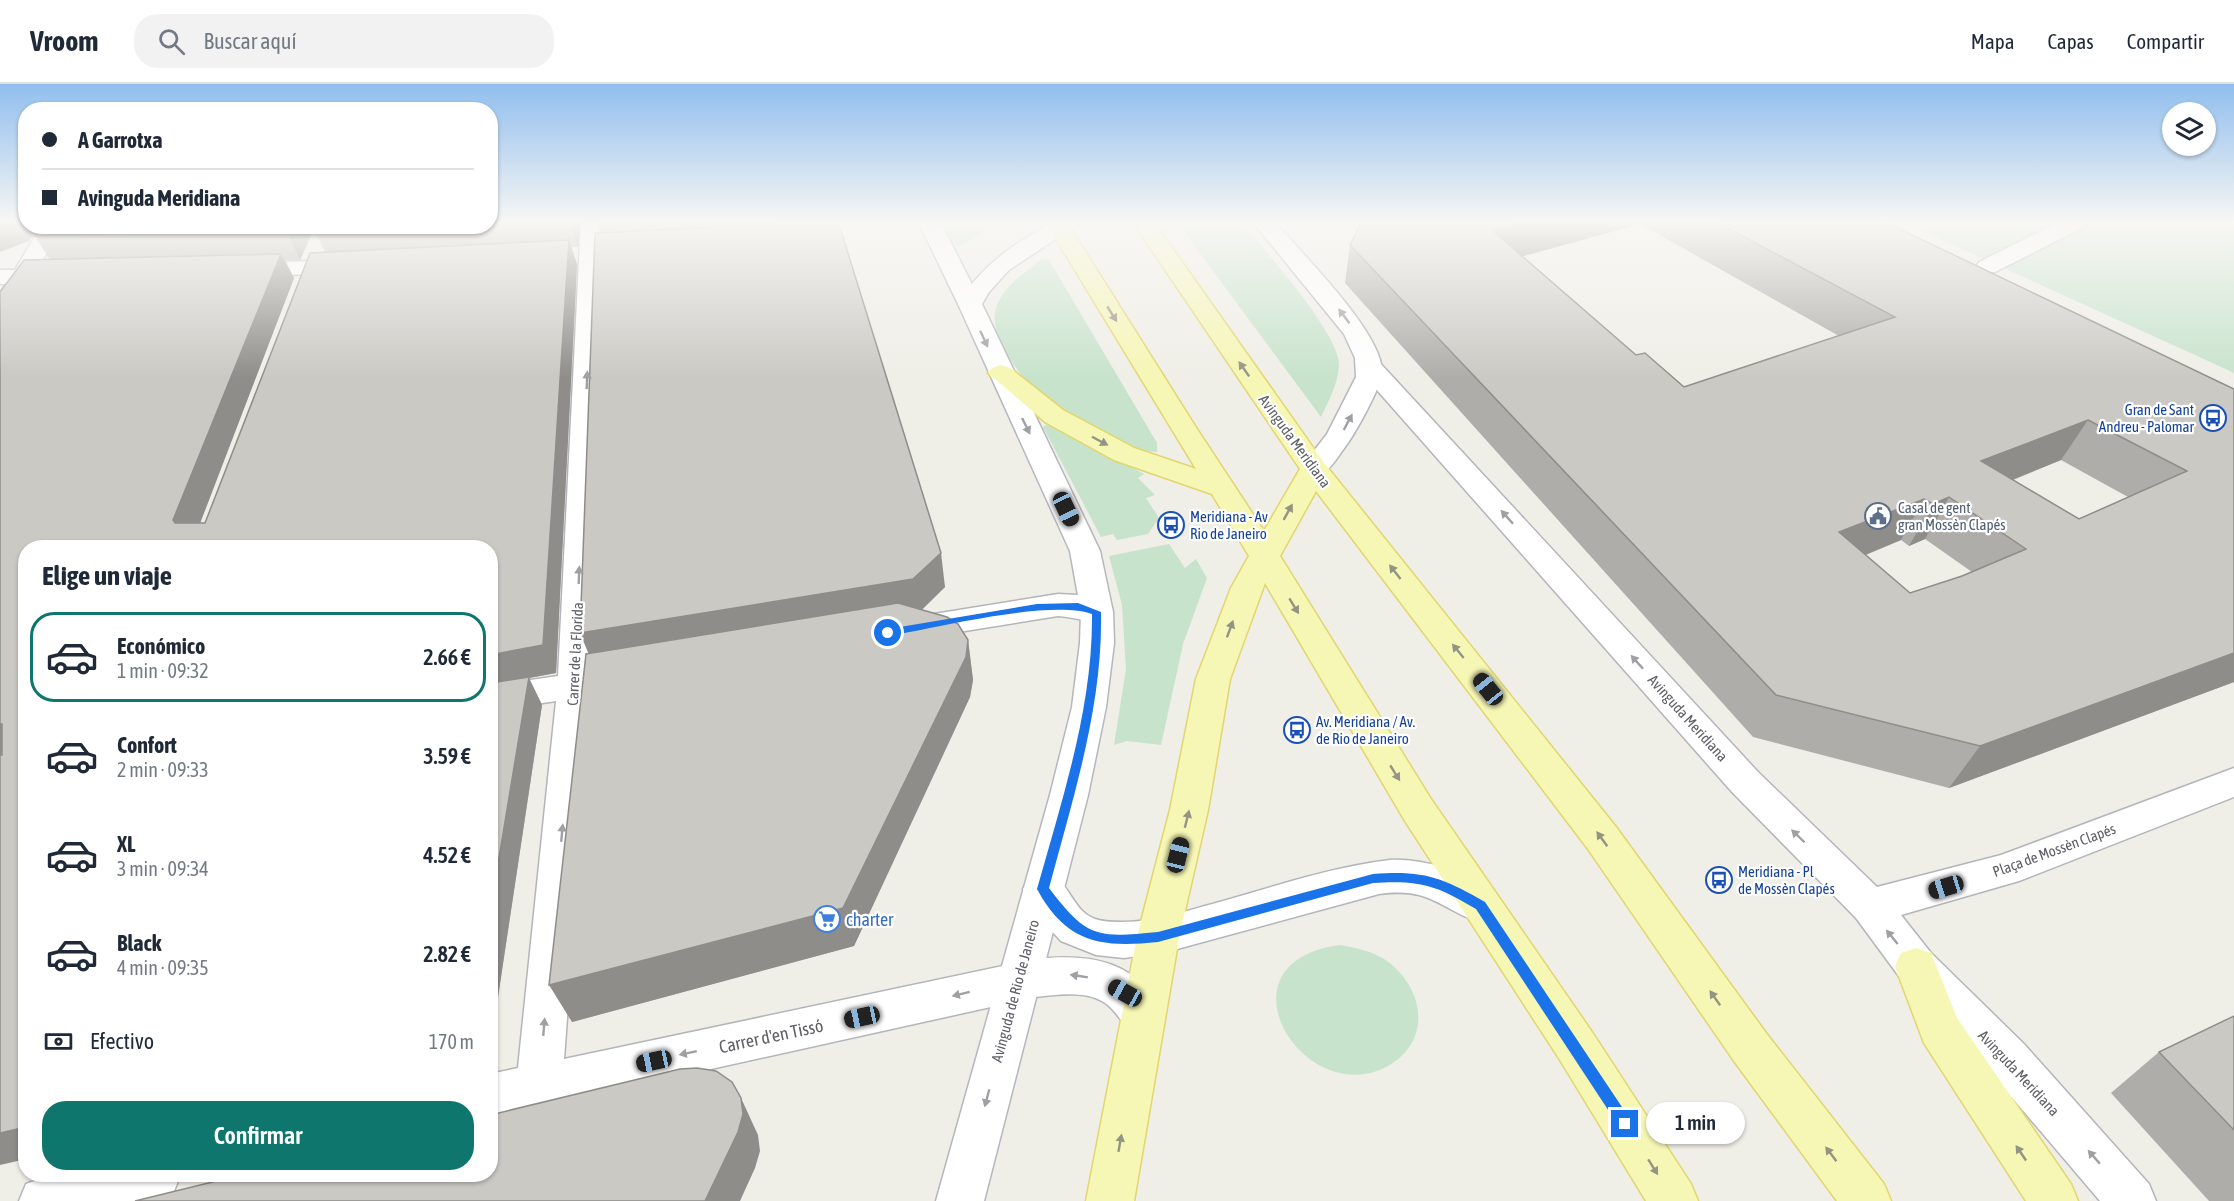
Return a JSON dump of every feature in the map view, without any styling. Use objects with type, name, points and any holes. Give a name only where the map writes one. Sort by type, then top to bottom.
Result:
[{"type":"main road","points":[[1092,273],[1181,426],[1223,488],[1381,751],[1480,906],[1576,1046],[1674,1201]]},
{"type":"main road","name":"Avinguda Meridiana","points":[[1178,273],[1314,469],[1588,819],[1750,1047],[1867,1201]]},
{"type":"main road","points":[[1000,373],[1054,416],[1124,454],[1223,488]]},
{"type":"main road","points":[[1110,1201],[1158,937],[1189,810],[1213,679],[1230,629],[1264,556],[1314,469]]},
{"type":"main road","points":[[1916,966],[1939,1029],[2054,1201]]},
{"type":"street","points":[[302,294],[310,273]]},
{"type":"street","name":"Carrer de la Florida","points":[[539,1085],[575,686],[592,273]]},
{"type":"street","name":"Avinguda de Rio de Janeiro","points":[[955,273],[1085,551],[1096,612],[1097,643],[1089,707],[1069,795],[1017,980],[960,1201]]},
{"type":"street","points":[[970,304],[977,289],[992,273]]},
{"type":"street","name":"Avinguda Meridiana","points":[[1306,273],[1354,330],[1362,342],[1370,367],[1745,782],[1870,906],[1916,966],[2008,1059],[2132,1201]]},
{"type":"street","points":[[1980,278],[1988,273]]},
{"type":"street","points":[[0,313],[7,278],[80,275]]},
{"type":"street","points":[[1314,469],[1340,436],[1366,384],[1370,367]]},
{"type":"street","points":[[876,635],[1037,608],[1078,606],[1096,612]]},
{"type":"street","points":[[498,698],[629,677]]},
{"type":"street","name":"Plaça de Mossèn Clapés","points":[[1870,906],[2005,870],[2234,782]]},
{"type":"street","points":[[1043,889],[1064,917],[1080,931],[1099,938],[1123,940],[1158,937],[1294,898],[1391,876],[1408,876],[1446,885],[1480,906]]},
{"type":"street","name":"Carrer d'en Tissó","points":[[498,1094],[908,1007],[1017,980],[1067,974],[1097,979],[1125,993],[1143,1017]]},
{"type":"street","points":[[43,1201],[123,1182]]},
{"type":"green space","points":[[1024,273],[1057,273],[1157,443],[1157,452],[1128,446],[1080,424],[1041,397],[1017,370],[1003,347],[995,324],[997,305],[1013,282]]},
{"type":"green space","points":[[1215,273],[1284,273],[1298,291],[1327,333],[1336,351],[1339,365],[1335,385],[1321,417]]},
{"type":"green space","points":[[2015,273],[2234,273],[2234,373]]},
{"type":"green space","points":[[1048,424],[1144,474],[1138,478],[1155,495],[1146,498],[1159,518],[1148,534],[1117,540],[1113,534],[1101,537],[1043,427]]},
{"type":"green space","points":[[1169,544],[1185,568],[1196,559],[1207,578],[1183,644],[1161,745],[1127,741],[1114,745],[1126,669],[1122,605],[1109,556]]},
{"type":"green space","points":[[1340,945],[1370,952],[1387,961],[1400,973],[1409,986],[1416,1000],[1418,1015],[1417,1029],[1412,1043],[1402,1055],[1388,1066],[1357,1075],[1327,1069],[1302,1052],[1284,1029],[1276,1003],[1281,978],[1302,957]]},
{"type":"building","points":[[14,273],[273,273],[173,520],[175,523],[205,523],[302,273],[567,273],[543,645],[498,653],[498,540],[18,540],[18,1129],[0,1133],[0,755],[2,755],[2,724],[0,724],[0,292]]},
{"type":"building","points":[[593,273],[854,273],[941,553],[913,579],[580,633]]},
{"type":"building","points":[[1377,273],[1542,273],[1636,355],[1645,353],[1684,387],[1895,317],[1812,273],[1992,273],[2234,389],[2234,653],[1980,746],[1776,695]],"holes":[[[2088,420],[2187,471],[2079,519],[1981,461]],[[1949,497],[2026,549],[1962,576],[1910,593],[1839,532],[1924,499],[1933,504]]]},
{"type":"building","points":[[898,603],[947,617],[958,624],[968,640],[966,657],[843,908],[549,985],[586,654]]},
{"type":"building","points":[[529,677],[498,864],[498,682]]},
{"type":"building","points":[[2234,1016],[2234,1130],[2159,1052]]},
{"type":"building","points":[[697,1068],[716,1071],[732,1082],[741,1098],[743,1114],[738,1132],[705,1201],[135,1201],[212,1182],[498,1182],[498,1113],[680,1069]]},
{"type":"place","name":"Gran de Sant Andreu - Palomar","points":[[2213,418]]},
{"type":"place","name":"Casal de gent gran Mossèn Clapés","points":[[1878,516]]},
{"type":"place","name":"Meridiana - Av Rio de Janeiro","points":[[1171,525]]},
{"type":"place","name":"Av. Meridiana / Av. de Rio de Janeiro","points":[[1297,730]]},
{"type":"place","name":"Meridiana - Pl de Mossèn Clapés","points":[[1719,880]]},
{"type":"place","name":"charter","points":[[827,919]]},
{"type":"route","points":[[888,633],[1037,608],[1078,606],[1096,612],[1097,643],[1089,707],[1069,795],[1043,889],[1064,917],[1080,931],[1099,938],[1123,940],[1158,937],[1373,878],[1408,876],[1446,885],[1480,906],[1576,1046],[1625,1124]]}]
